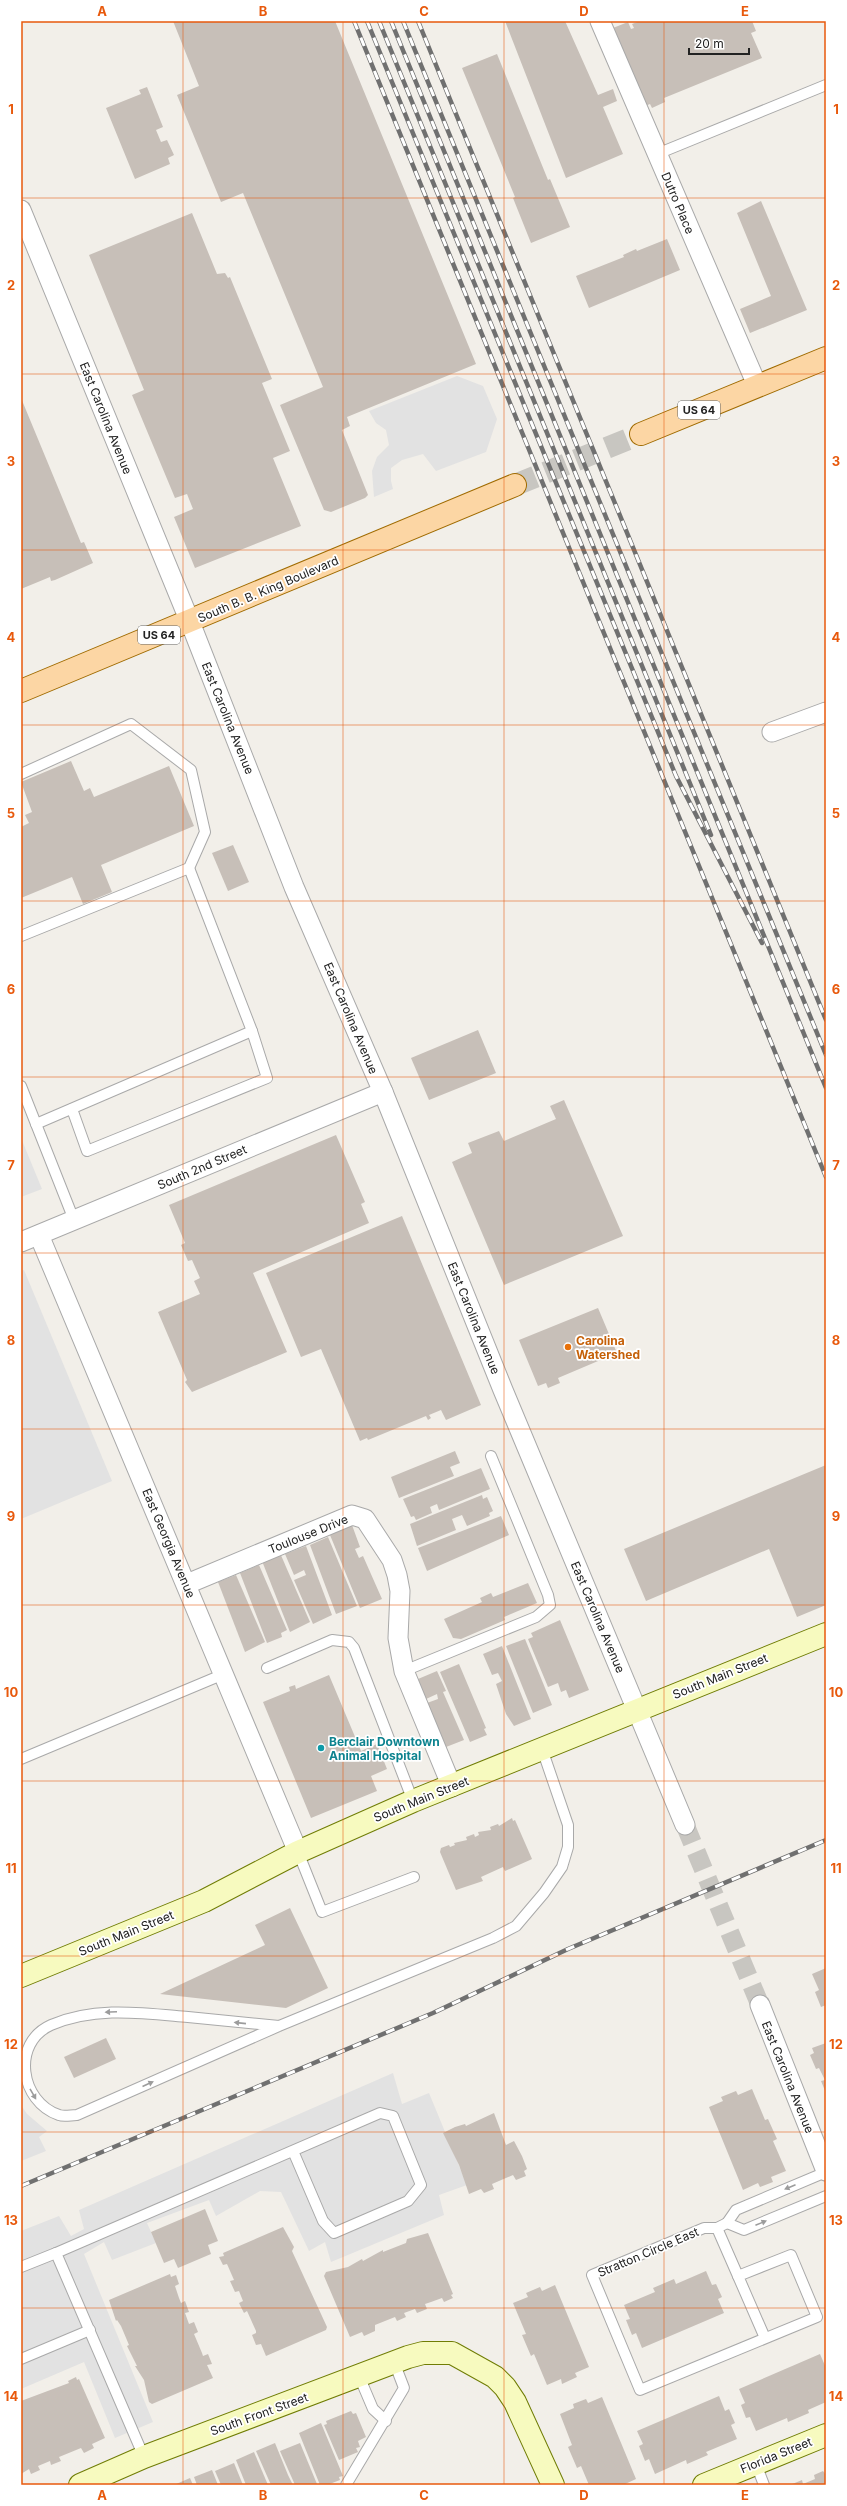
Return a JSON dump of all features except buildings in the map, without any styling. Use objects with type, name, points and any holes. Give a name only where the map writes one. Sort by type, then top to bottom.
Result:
[{"type":"main road","name":"US 64","points":[[642,434],[757,385],[826,358]]},
{"type":"main road","name":"South B. B. King Boulevard","points":[[21,691],[190,622],[515,485]]},
{"type":"main road","name":"South Main Street","points":[[21,1976],[204,1901],[298,1852],[413,1801],[636,1709],[826,1634]]},
{"type":"main road","name":"South Front Street","points":[[80,2485],[144,2457],[394,2362],[416,2355],[440,2352],[452,2353],[468,2360],[482,2368],[506,2387],[526,2424],[553,2485]]},
{"type":"main road","name":"Florida Street","points":[[704,2485],[737,2479],[756,2464],[826,2435]]},
{"type":"street","name":"Dutro Place","points":[[600,21],[757,385]]},
{"type":"street","name":"East Carolina Avenue","points":[[21,210],[190,622],[294,886],[383,1092],[503,1390],[685,1825]]},
{"type":"street","points":[[772,732],[826,712]]},
{"type":"street","name":"South 2nd Street","points":[[21,1242],[383,1092]]},
{"type":"street","name":"East Georgia Avenue","points":[[39,1235],[187,1584],[298,1852]]},
{"type":"street","name":"Toulouse Drive","points":[[187,1584],[352,1516],[365,1519],[392,1560],[400,1591],[398,1638],[404,1670],[452,1786]]},
{"type":"street","name":"East Carolina Avenue","points":[[760,2005],[826,2171]]},
{"type":"lane","points":[[657,154],[826,85]]},
{"type":"lane","points":[[21,774],[131,724],[191,770],[206,832],[189,868],[21,936]]},
{"type":"lane","points":[[72,1109],[87,1151],[267,1078],[252,1031],[189,868]]},
{"type":"lane","points":[[36,1124],[252,1031]]},
{"type":"lane","points":[[21,1086],[74,1220]]},
{"type":"lane","points":[[404,1670],[536,1616],[550,1605],[548,1595],[491,1456]]},
{"type":"lane","points":[[267,1668],[332,1640],[349,1642],[354,1648],[413,1801]]},
{"type":"lane","points":[[21,1759],[224,1674]]},
{"type":"lane","points":[[279,2026],[129,2011],[70,2018],[49,2026],[32,2039],[24,2057],[26,2079],[34,2098],[46,2109],[60,2116],[77,2115],[279,2026],[493,1938],[516,1926],[544,1893],[562,1867],[568,1847],[568,1825],[542,1749]]},
{"type":"lane","points":[[298,1852],[322,1912],[414,1877]]},
{"type":"lane","points":[[21,2267],[380,2113],[393,2116],[421,2185],[408,2201],[334,2233],[323,2221],[293,2151]]},
{"type":"lane","name":"Stratton Circle East","points":[[764,2338],[640,2390],[592,2275],[704,2228],[717,2228],[727,2223],[736,2210],[826,2171]]},
{"type":"lane","points":[[727,2223],[744,2230],[826,2196]]},
{"type":"lane","points":[[717,2228],[764,2338],[817,2316],[791,2255],[738,2276]]},
{"type":"lane","points":[[56,2253],[144,2457]]},
{"type":"lane","points":[[21,2359],[90,2330]]},
{"type":"lane","points":[[346,2485],[386,2421],[404,2388],[394,2362]]},
{"type":"lane","points":[[359,2376],[373,2409],[386,2421]]},
{"type":"lane","points":[[756,2464],[764,2485]]},
{"type":"shaded area","points":[[457,376],[483,386],[497,419],[486,452],[436,471],[423,454],[402,460],[391,468],[391,481],[393,489],[374,497],[372,471],[377,457],[389,445],[386,430],[376,423],[369,411]]},
{"type":"shaded area","points":[[21,1138],[42,1189],[21,1197]]},
{"type":"shaded area","points":[[24,1270],[112,1481],[21,1519],[21,1271]]},
{"type":"shaded area","points":[[393,2073],[402,2104],[429,2093],[467,2185],[439,2195],[444,2215],[331,2262],[325,2242],[309,2251],[281,2192],[260,2191],[216,2216],[209,2200],[147,2223],[156,2243],[112,2260],[104,2242],[84,2254],[153,2422],[115,2438],[84,2362],[21,2389],[21,2231],[59,2216],[71,2236],[84,2229],[79,2210]]},
{"type":"shaded area","points":[[21,2105],[27,2114],[47,2131],[39,2137],[46,2151],[21,2161]]},
{"type":"tunnel","points":[[515,485],[641,434]]},
{"type":"tunnel","points":[[685,1825],[760,2005]]},
{"type":"railway","points":[[354,21],[826,1177]]},
{"type":"railway","points":[[367,21],[676,776],[762,943]]},
{"type":"railway","points":[[379,21],[711,835]]},
{"type":"railway","points":[[391,21],[826,1088]]},
{"type":"railway","points":[[403,21],[826,1055]]},
{"type":"railway","points":[[418,21],[826,1020]]},
{"type":"railway","points":[[21,2186],[433,2013],[568,1949],[826,1840]]},
{"type":"place","name":"Carolina Watershed","points":[[568,1347]]},
{"type":"place","name":"Berclair Downtown Animal Hospital","points":[[321,1748]]}]
